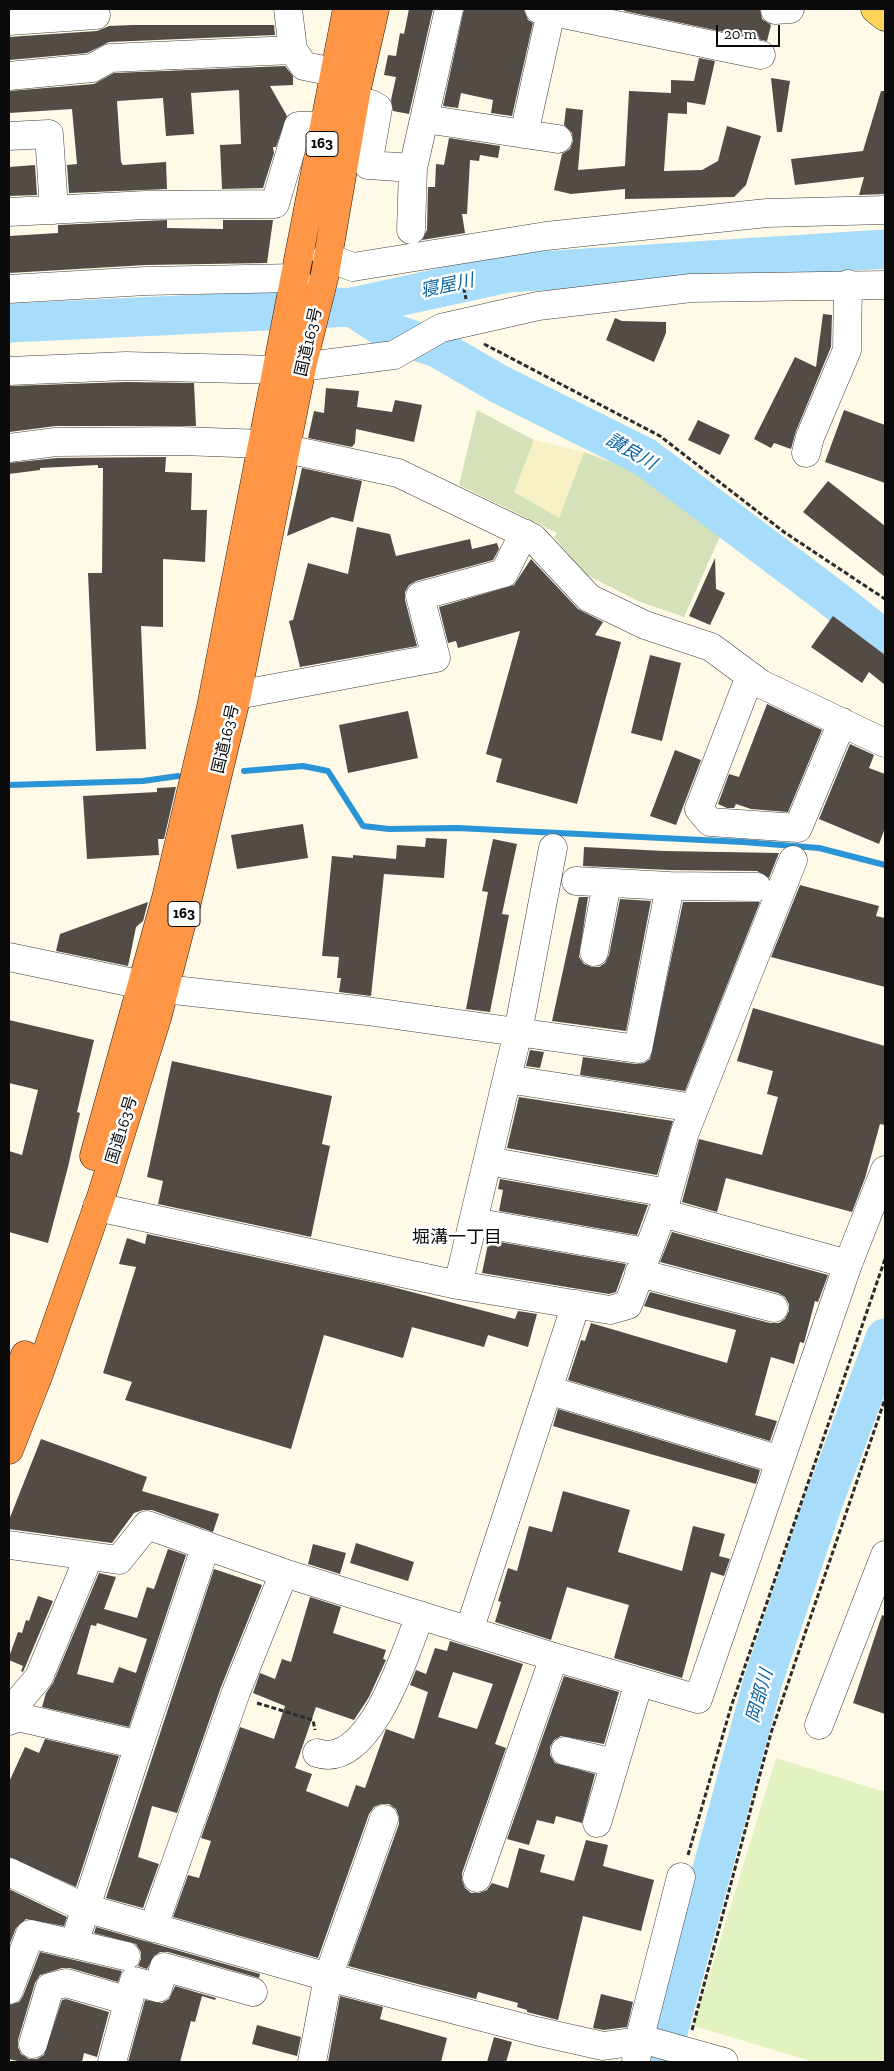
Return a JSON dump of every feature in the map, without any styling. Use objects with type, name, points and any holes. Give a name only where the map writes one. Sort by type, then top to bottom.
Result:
[{"type":"highway","name":"国道163号","points":[[294,366],[296,278],[347,9]]},
{"type":"highway","name":"国道163号","points":[[9,1397],[84,1193],[154,987],[211,707],[294,366],[326,265],[355,101],[375,9]]},
{"type":"highway","name":"国道163号","points":[[9,1450],[39,1374],[97,1207],[154,987],[237,695],[276,446]]},
{"type":"main road","points":[[875,9],[885,17]]},
{"type":"street","points":[[288,9],[293,50],[304,66],[334,72]]},
{"type":"street","points":[[411,230],[413,168],[449,9]]},
{"type":"street","points":[[524,134],[545,10],[761,55]]},
{"type":"street","points":[[9,21],[45,14],[96,15]]},
{"type":"street","points":[[9,76],[92,68],[110,58],[293,50]]},
{"type":"street","points":[[355,101],[371,104],[378,108],[368,165],[413,168]]},
{"type":"street","points":[[425,119],[558,139]]},
{"type":"street","points":[[9,212],[146,205],[275,204],[298,126],[326,125]]},
{"type":"street","points":[[9,136],[49,134],[54,210]]},
{"type":"street","points":[[326,265],[353,267],[546,236],[767,213],[885,210]]},
{"type":"street","points":[[9,289],[146,281],[296,278]]},
{"type":"street","points":[[806,453],[810,437],[847,350],[848,284]]},
{"type":"street","points":[[9,371],[126,366],[294,366],[394,355],[441,328],[470,316],[538,306],[691,288],[848,284],[885,285]]},
{"type":"street","points":[[9,448],[56,442],[181,441],[276,446],[398,473],[533,538],[589,598],[645,625],[710,647],[761,684],[885,743]]},
{"type":"street","points":[[237,695],[436,658],[420,596],[504,572],[524,533]]},
{"type":"street","points":[[750,676],[698,809],[710,822],[798,828],[842,722]]},
{"type":"street","points":[[458,1285],[518,1032],[553,848]]},
{"type":"street","points":[[97,1207],[458,1285],[610,1310],[628,1305],[642,1262],[665,1203],[684,1132],[793,860]]},
{"type":"street","points":[[576,881],[670,886],[757,887]]},
{"type":"street","points":[[594,952],[607,883]]},
{"type":"street","points":[[9,957],[154,987],[367,1011],[638,1049],[670,886]]},
{"type":"street","points":[[507,1079],[694,1108]]},
{"type":"street","points":[[488,1161],[665,1203],[848,1264]]},
{"type":"street","points":[[9,1545],[119,1560],[147,1526],[284,1573],[554,1657],[698,1699],[848,1264],[885,1170]]},
{"type":"street","points":[[473,1222],[642,1262],[774,1308]]},
{"type":"street","points":[[469,1631],[576,1304]]},
{"type":"street","points":[[548,1390],[780,1460]]},
{"type":"street","points":[[74,1944],[206,1545]]},
{"type":"street","points":[[819,1725],[885,1554]]},
{"type":"street","points":[[9,1720],[17,1703],[39,1677],[88,1556]]},
{"type":"street","points":[[112,2062],[134,1981],[158,1988],[164,1967],[162,1931],[235,1696],[284,1573]]},
{"type":"street","points":[[317,1752],[324,1755],[339,1754],[356,1743],[371,1723],[392,1688],[420,1615]]},
{"type":"street","points":[[477,1878],[554,1657]]},
{"type":"street","points":[[596,1823],[639,1682]]},
{"type":"street","points":[[9,1720],[18,1717],[139,1745]]},
{"type":"street","points":[[565,1751],[614,1763]]},
{"type":"street","points":[[312,2062],[328,1977],[384,1819]]},
{"type":"street","points":[[9,1872],[85,1908],[328,1977],[526,2029],[603,2046],[641,2048],[687,2054],[724,2062]]},
{"type":"street","points":[[641,2048],[681,1877]]},
{"type":"street","points":[[9,1990],[30,1934],[126,1956]]},
{"type":"street","points":[[164,1967],[252,1992]]},
{"type":"street","points":[[33,2044],[50,1987],[66,1983],[129,2001]]},
{"type":"path","points":[[456,249],[475,339],[660,436],[784,532],[885,599]]},
{"type":"path","points":[[681,1877],[731,1707],[885,1259]]},
{"type":"path","points":[[687,2054],[771,1733],[885,1400]]},
{"type":"path","points":[[235,1696],[313,1720],[317,1752]]},
{"type":"shaded area","points":[[534,440],[584,452],[559,519],[514,492]]},
{"type":"green space","points":[[477,410],[534,440],[514,492],[559,518],[584,452],[645,475],[722,532],[684,617],[638,601],[585,574],[554,537],[557,533],[459,485]]},
{"type":"green space","points":[[776,1758],[885,1792],[885,2062],[814,2062],[694,2026]]},
{"type":"building","points":[[409,9],[433,9],[409,114],[393,111],[391,100],[396,77],[384,75],[388,55],[396,56],[400,33],[404,34]]},
{"type":"building","points":[[464,9],[524,10],[528,20],[533,23],[512,116],[491,113],[493,100],[461,93],[458,108],[443,106]]},
{"type":"building","points":[[625,9],[760,9],[762,19],[771,25],[767,41],[624,11]]},
{"type":"building","points":[[274,25],[275,35],[109,42],[87,53],[9,60],[9,37],[97,31],[109,26]]},
{"type":"building","points":[[699,58],[715,61],[705,105],[687,102],[687,114],[668,113],[664,171],[702,170],[718,161],[727,126],[761,136],[746,185],[734,197],[625,199],[625,189],[571,194],[554,190],[562,154],[570,149],[573,141],[572,133],[564,125],[566,108],[583,110],[578,170],[625,166],[629,91],[671,93],[671,80],[694,81]]},
{"type":"building","points":[[285,66],[293,76],[293,85],[270,86],[287,116],[276,147],[273,147],[274,153],[263,188],[222,189],[220,145],[241,144],[239,90],[191,93],[194,134],[166,136],[163,98],[117,101],[121,162],[123,165],[166,162],[167,189],[69,193],[67,165],[77,164],[72,109],[9,113],[9,91],[94,84],[114,73]]},
{"type":"building","points":[[771,78],[790,81],[782,132],[777,132]]},
{"type":"building","points":[[881,91],[885,91],[885,194],[859,195],[864,177],[795,185],[791,159],[863,151]]},
{"type":"building","points":[[449,138],[500,146],[498,158],[480,155],[479,161],[470,160],[467,214],[462,214],[465,233],[422,240],[427,230],[428,187],[435,187],[436,164],[444,165]]},
{"type":"building","points":[[35,165],[37,195],[9,196],[9,167]]},
{"type":"building","points":[[167,220],[167,228],[223,229],[223,220],[273,220],[267,263],[146,265],[9,273],[9,236],[58,233],[58,225]]},
{"type":"building","points":[[823,314],[832,315],[831,347],[796,431],[791,449],[774,443],[771,448],[754,439],[795,357],[816,367]]},
{"type":"building","points":[[615,318],[622,321],[666,322],[666,333],[654,362],[606,340]]},
{"type":"building","points":[[126,382],[194,383],[196,426],[56,426],[9,432],[9,386]]},
{"type":"building","points":[[326,388],[359,391],[357,407],[392,412],[395,400],[422,405],[414,442],[356,429],[355,443],[352,447],[308,438],[314,411],[324,413]]},
{"type":"building","points":[[844,410],[885,425],[885,483],[825,462]]},
{"type":"building","points":[[698,420],[730,435],[720,455],[688,440]]},
{"type":"building","points":[[166,457],[165,472],[192,473],[191,510],[207,510],[205,562],[163,559],[163,627],[141,626],[146,749],[96,751],[88,573],[102,573],[103,468],[98,468],[98,465],[40,468],[40,470],[9,474],[9,463],[57,458]]},
{"type":"building","points":[[302,468],[362,481],[353,522],[332,517],[287,536]]},
{"type":"building","points":[[828,481],[885,526],[885,577],[803,512]]},
{"type":"building","points":[[357,527],[390,534],[396,556],[470,539],[472,549],[497,543],[499,549],[493,560],[416,581],[409,585],[405,592],[405,600],[417,646],[300,667],[289,621],[293,620],[308,563],[348,574]]},
{"type":"building","points":[[715,558],[716,589],[725,593],[710,625],[689,616]]},
{"type":"building","points":[[531,559],[578,609],[603,622],[595,635],[621,642],[577,804],[496,782],[502,759],[486,754],[520,631],[458,648],[456,641],[448,643],[439,607],[514,585]]},
{"type":"building","points":[[833,616],[885,655],[885,685],[869,672],[862,683],[811,647]]},
{"type":"building","points":[[650,655],[681,663],[662,741],[631,733]]},
{"type":"building","points":[[767,704],[822,730],[788,812],[751,809],[736,804],[734,808],[727,808],[718,804],[729,774],[739,777]]},
{"type":"building","points":[[408,711],[418,758],[348,773],[339,725]]},
{"type":"building","points":[[850,744],[874,755],[869,768],[885,774],[885,828],[879,844],[819,819]]},
{"type":"building","points":[[675,750],[701,760],[676,825],[650,816]]},
{"type":"building","points":[[176,787],[164,839],[158,839],[159,855],[87,859],[83,796],[157,792],[157,788]]},
{"type":"building","points":[[303,824],[308,858],[237,869],[231,835]]},
{"type":"building","points":[[426,838],[447,839],[444,878],[384,874],[371,996],[339,992],[341,978],[337,978],[339,957],[322,956],[332,856],[353,858],[353,855],[396,859],[397,845],[425,847]]},
{"type":"building","points":[[493,839],[517,844],[502,914],[509,915],[490,1012],[466,1009],[488,892],[482,891]]},
{"type":"building","points":[[584,847],[665,851],[779,853],[769,878],[757,871],[583,866]]},
{"type":"building","points":[[800,885],[879,906],[876,916],[885,918],[885,987],[771,957]]},
{"type":"building","points":[[579,897],[588,897],[579,957],[584,964],[592,967],[599,967],[605,963],[609,955],[620,899],[651,901],[626,1031],[552,1021]]},
{"type":"building","points":[[148,902],[143,921],[136,927],[128,966],[56,951],[60,934]]},
{"type":"building","points":[[683,902],[760,902],[685,1091],[580,1075],[583,1057],[636,1064],[644,1063],[650,1059]]},
{"type":"building","points":[[753,1008],[885,1046],[885,1125],[880,1124],[865,1178],[852,1212],[726,1178],[717,1212],[682,1202],[699,1139],[762,1155],[778,1097],[767,1094],[773,1071],[737,1061]]},
{"type":"building","points":[[9,1020],[94,1040],[77,1112],[80,1113],[68,1167],[48,1243],[9,1232],[9,1151],[22,1155],[38,1090],[9,1083]]},
{"type":"building","points":[[530,1050],[544,1052],[540,1068],[526,1066]]},
{"type":"building","points":[[172,1061],[332,1096],[322,1144],[330,1146],[311,1237],[158,1204],[163,1181],[147,1177]]},
{"type":"building","points":[[519,1097],[673,1121],[657,1175],[507,1148]]},
{"type":"building","points":[[500,1179],[648,1205],[637,1235],[499,1211],[503,1190],[498,1189]]},
{"type":"building","points":[[672,1232],[828,1275],[818,1302],[815,1301],[804,1343],[800,1342],[794,1364],[771,1357],[755,1415],[777,1421],[770,1441],[568,1380],[581,1340],[585,1341],[591,1323],[727,1363],[736,1330],[644,1306],[650,1292],[770,1323],[779,1323],[785,1319],[789,1311],[789,1304],[785,1297],[778,1293],[660,1262]]},
{"type":"building","points":[[147,1234],[385,1285],[515,1319],[518,1311],[537,1314],[528,1347],[488,1335],[484,1347],[412,1327],[403,1358],[324,1335],[291,1449],[125,1400],[132,1382],[103,1373],[136,1267],[119,1264],[127,1238],[145,1244]]},
{"type":"building","points":[[494,1241],[626,1264],[616,1292],[609,1294],[482,1273],[488,1244],[493,1245]]},
{"type":"building","points":[[558,1409],[760,1470],[756,1484],[553,1426]]},
{"type":"building","points":[[41,1439],[147,1477],[142,1491],[219,1514],[213,1532],[152,1510],[134,1513],[112,1543],[9,1529],[9,1520]]},
{"type":"building","points":[[563,1491],[630,1510],[618,1552],[682,1571],[693,1526],[725,1534],[719,1556],[730,1559],[724,1576],[711,1572],[682,1678],[614,1658],[629,1605],[567,1587],[551,1640],[495,1622],[501,1602],[498,1601],[508,1568],[517,1571],[529,1526],[552,1532]]},
{"type":"building","points":[[356,1543],[414,1562],[408,1581],[350,1563]]},
{"type":"building","points":[[313,1544],[346,1553],[340,1574],[308,1564]]},
{"type":"building","points":[[168,1549],[186,1555],[129,1727],[42,1707],[46,1693],[53,1683],[99,1573],[116,1577],[104,1609],[137,1618],[147,1587],[154,1589]],"holes":[[[97,1623],[147,1639],[136,1673],[119,1667],[113,1683],[77,1674],[91,1625],[96,1626]]]},
{"type":"building","points":[[214,1569],[262,1585],[221,1687],[177,1813],[152,1806],[138,1857],[159,1864],[143,1908],[106,1898]]},
{"type":"building","points":[[38,1596],[53,1601],[23,1672],[21,1671],[23,1666],[9,1660],[9,1657],[18,1632],[22,1633],[26,1620],[29,1621]]},
{"type":"building","points":[[310,1597],[341,1607],[333,1633],[386,1650],[383,1659],[386,1660],[369,1697],[354,1720],[316,1707],[295,1768],[312,1774],[306,1791],[348,1807],[356,1785],[365,1788],[386,1729],[414,1739],[428,1692],[410,1685],[416,1670],[426,1674],[435,1648],[447,1651],[450,1641],[523,1664],[495,1744],[506,1748],[462,1873],[465,1888],[471,1893],[479,1893],[487,1890],[492,1883],[508,1888],[519,1848],[545,1855],[540,1872],[574,1881],[586,1840],[608,1845],[603,1866],[654,1880],[641,1931],[583,1916],[558,2020],[527,2012],[527,2010],[517,2007],[518,2003],[478,1992],[476,1999],[348,1966],[399,1824],[396,1809],[389,1804],[381,1804],[374,1807],[369,1814],[318,1958],[173,1917],[188,1875],[199,1878],[211,1841],[201,1838],[240,1727],[274,1739],[285,1706],[253,1693],[260,1673],[275,1679],[282,1659],[291,1662]],"holes":[[[453,1672],[493,1684],[477,1729],[438,1717]]]},
{"type":"building","points":[[882,1615],[885,1616],[885,1714],[853,1703]]},
{"type":"building","points":[[564,1676],[619,1692],[604,1744],[561,1736],[554,1740],[550,1747],[550,1755],[555,1763],[595,1774],[582,1823],[556,1816],[554,1824],[537,1820],[529,1845],[507,1839]]},
{"type":"building","points":[[45,1739],[119,1756],[76,1887],[9,1857],[9,1782],[25,1747],[39,1753]]},
{"type":"building","points":[[9,1889],[67,1917],[64,1926],[26,1919],[16,1928],[9,1946]]},
{"type":"building","points":[[96,1927],[260,1974],[259,1978],[168,1952],[160,1952],[154,1956],[147,1969],[138,1966],[141,1952],[136,1944],[94,1933]]},
{"type":"building","points":[[40,1952],[122,1971],[118,1982],[70,1968],[62,1968],[40,1975],[35,1983],[18,2040],[21,2054],[29,2059],[37,2059],[44,2055],[62,2000],[66,1999],[109,2012],[97,2057],[84,2053],[82,2062],[22,2062],[9,2059],[9,2005],[19,2002],[23,1996]]},
{"type":"building","points":[[175,1986],[216,1998],[215,2000],[202,1996],[195,2022],[191,2021],[180,2062],[128,2062],[145,2000],[162,2003],[169,1999]]},
{"type":"building","points":[[601,1994],[633,2002],[627,2027],[604,2030],[593,2028]]},
{"type":"building","points":[[340,1996],[383,2007],[380,2019],[447,2038],[441,2062],[328,2062]]},
{"type":"building","points":[[257,2025],[301,2037],[297,2056],[252,2044]]},
{"type":"building","points":[[494,2037],[512,2042],[506,2062],[487,2062]]},
{"type":"waterway","name":"寝屋川","points":[[9,323],[352,307],[508,273],[885,249]]},
{"type":"waterway","name":"讃良川","points":[[352,307],[392,333],[437,348],[499,384],[645,457],[885,640]]},
{"type":"waterway","points":[[244,771],[303,766],[328,771],[363,826],[389,829],[457,828],[743,842],[819,848],[885,865]]},
{"type":"waterway","points":[[9,785],[143,781],[178,776]]},
{"type":"waterway","name":"岡部川","points":[[660,2062],[763,1681],[822,1506],[885,1338]]},
{"type":"district","name":"堀溝一丁目","points":[[457,1238]]}]
